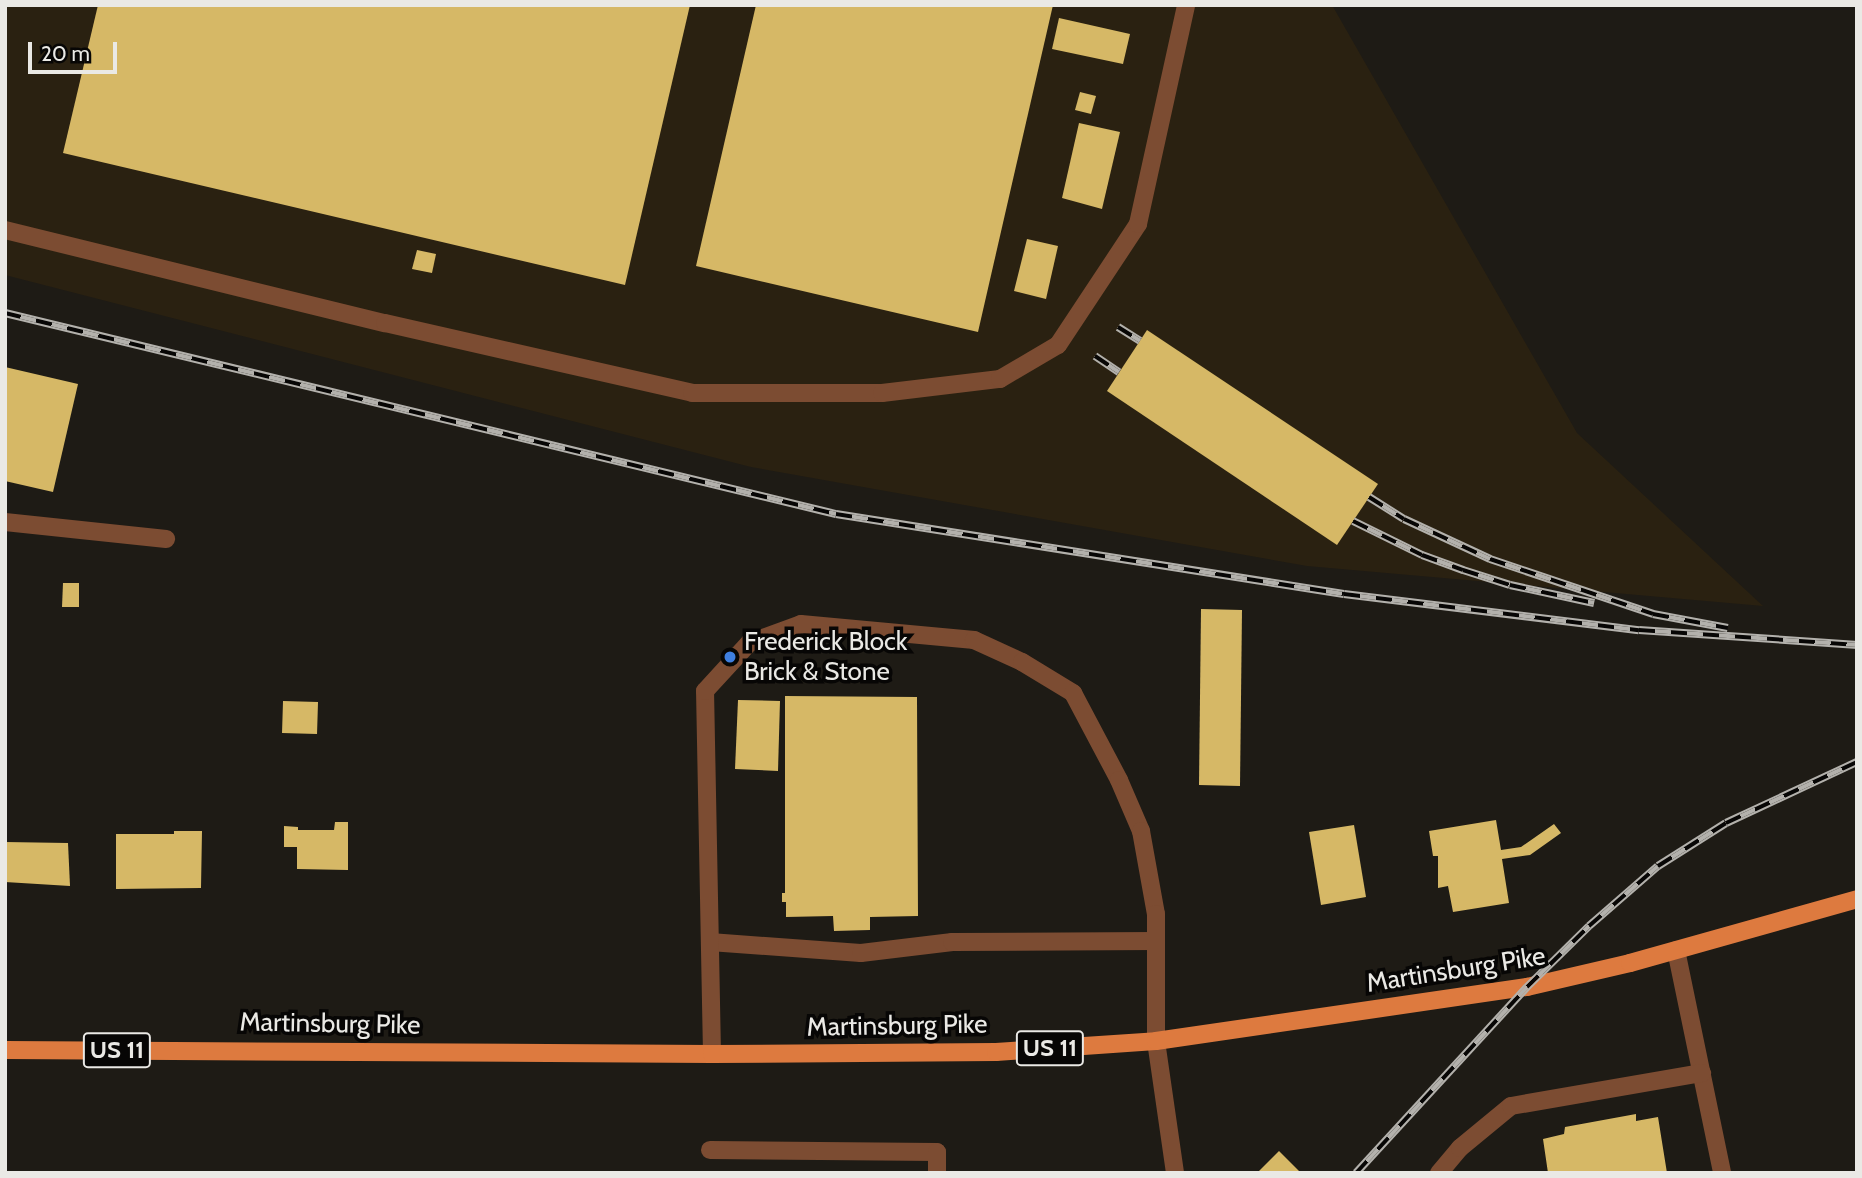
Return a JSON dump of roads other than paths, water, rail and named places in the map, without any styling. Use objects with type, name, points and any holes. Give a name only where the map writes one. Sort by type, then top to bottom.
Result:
[{"type":"main road","name":"Martinsburg Pike","points":[[5,1050],[712,1054],[996,1052],[1156,1041],[1527,987],[1676,950],[1857,899]]},
{"type":"street","points":[[5,230],[385,323],[692,393],[882,393],[1000,379],[1058,345],[1138,224],[1186,5]]},
{"type":"street","points":[[5,522],[166,539]]},
{"type":"street","points":[[712,1054],[705,691],[749,643],[801,624],[974,640],[1022,662],[1073,693],[1141,831],[1156,914],[1156,1041],[1175,1173]]},
{"type":"street","points":[[710,942],[862,953],[952,942],[1156,941]]},
{"type":"street","points":[[1676,950],[1723,1173]]},
{"type":"street","points":[[1439,1173],[1460,1148],[1511,1106],[1702,1073]]},
{"type":"street","points":[[710,1150],[937,1152],[937,1173]]},
{"type":"railway","points":[[5,313],[836,514],[1344,594],[1639,630],[1857,645]]},
{"type":"railway","points":[[1118,327],[1140,341]]},
{"type":"railway","points":[[1095,356],[1119,372]]},
{"type":"railway","points":[[1369,497],[1404,519],[1490,559],[1653,614],[1728,628]]},
{"type":"railway","points":[[1353,521],[1422,555],[1463,570],[1510,585],[1594,603]]},
{"type":"railway","points":[[1356,1173],[1527,987],[1589,926],[1658,866],[1726,823],[1857,762]]},
{"type":"place","name":"Frederick Block Brick & Stone","points":[[730,657]]}]
